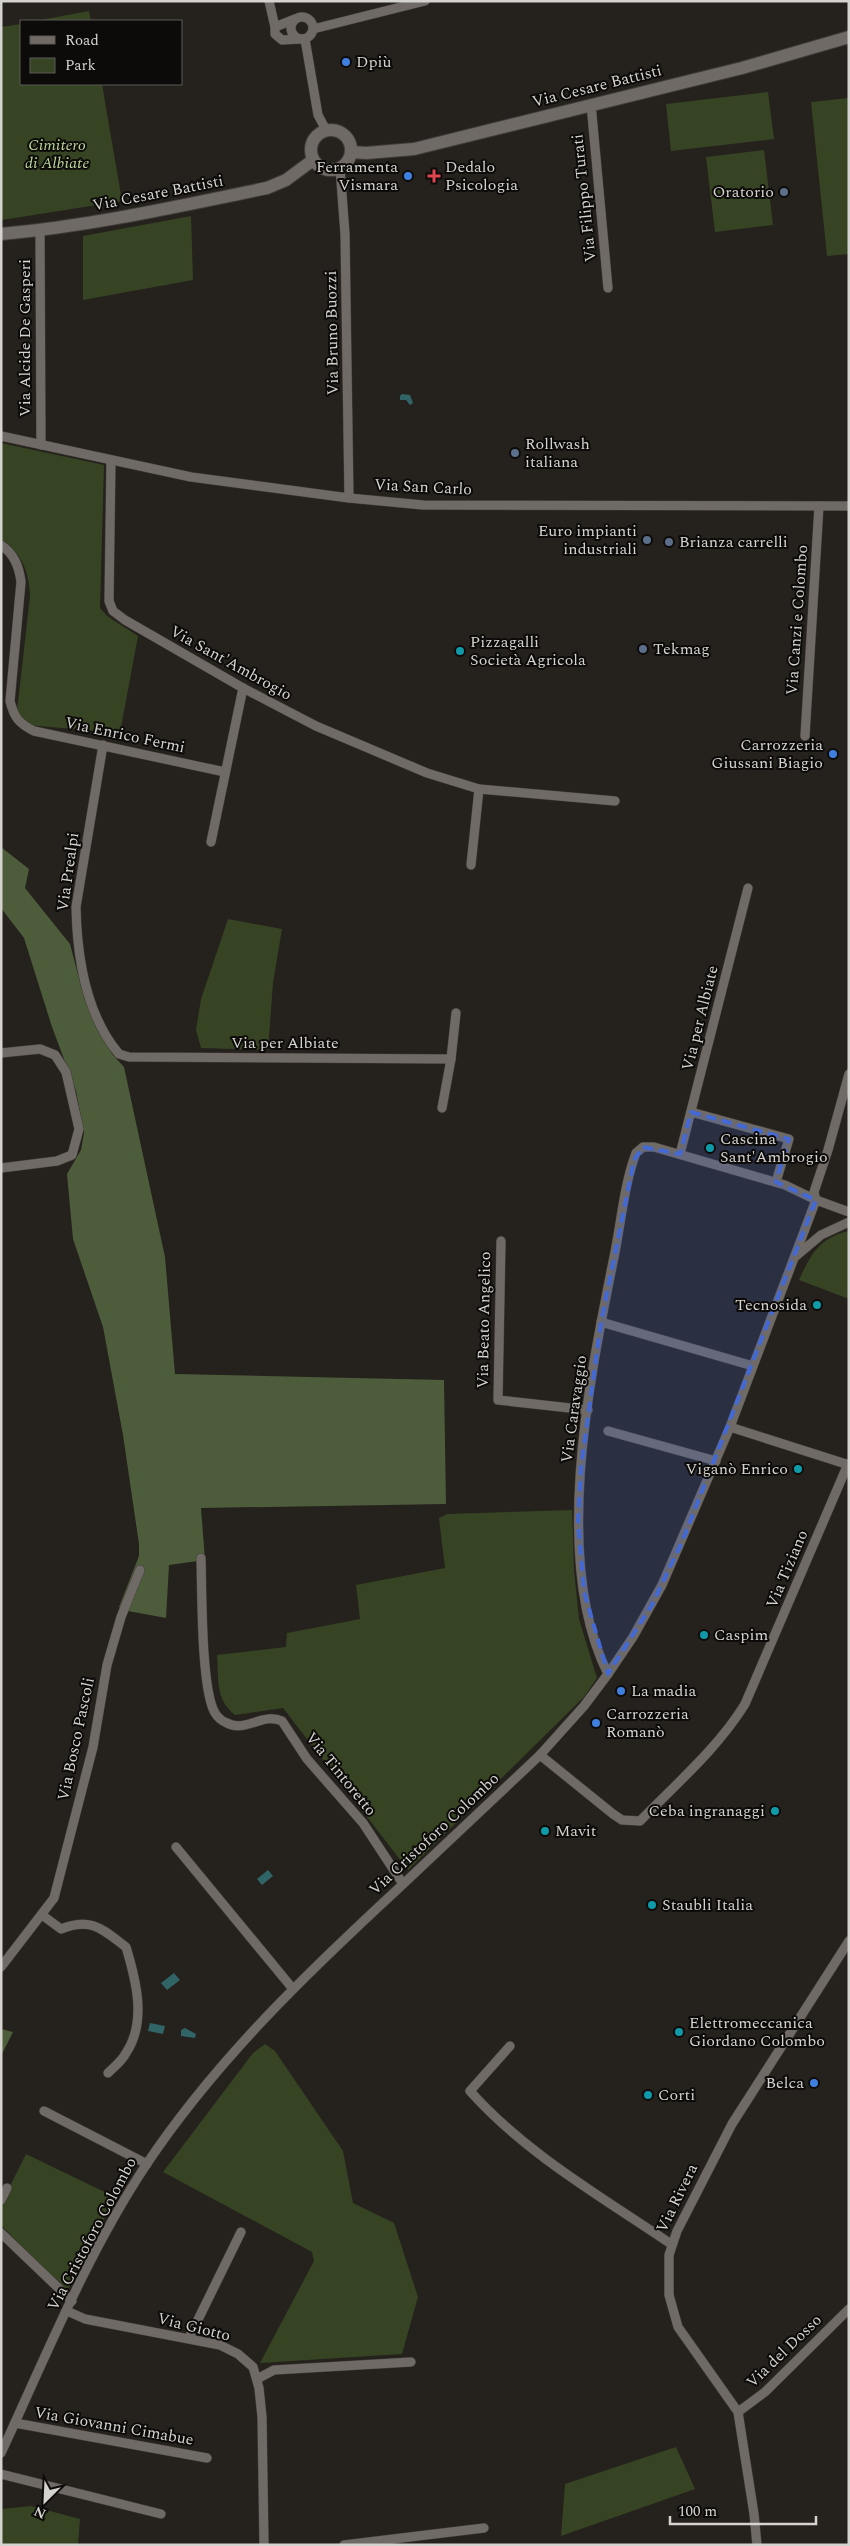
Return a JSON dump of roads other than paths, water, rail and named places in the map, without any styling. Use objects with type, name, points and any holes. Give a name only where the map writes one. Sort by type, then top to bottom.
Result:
[{"type":"street","points":[[269,1],[275,34],[282,40],[303,39],[310,36],[314,29],[425,1]]},
{"type":"street","points":[[275,27],[302,17],[310,19],[314,29]]},
{"type":"street","points":[[295,19],[291,25],[292,33],[303,39]]},
{"type":"street","name":"Via Cesare Battisti","points":[[351,152],[376,152],[414,148],[742,68],[849,37]]},
{"type":"street","points":[[303,39],[318,114],[326,130]]},
{"type":"street","name":"Via Filippo Turati","points":[[591,104],[608,288]]},
{"type":"street","points":[[326,130],[335,130],[344,134],[351,145],[351,152],[346,164],[340,168],[326,170],[313,160],[310,150],[315,137],[326,130]]},
{"type":"street","name":"Via Cesare Battisti","points":[[1,234],[131,216],[267,188],[286,180],[313,160]]},
{"type":"street","name":"Via Bruno Buozzi","points":[[340,168],[345,234],[349,498]]},
{"type":"street","name":"Via Alcide De Gasperi","points":[[40,230],[41,445]]},
{"type":"street","name":"Via San Carlo","points":[[1,436],[191,477],[349,498],[423,505],[849,506]]},
{"type":"street","name":"Via Sant'Ambrogio","points":[[111,460],[109,601],[113,611],[145,632],[243,688],[316,726],[427,773],[479,789]]},
{"type":"street","name":"Via Canzi e Colombo","points":[[805,736],[820,506]]},
{"type":"street","name":"Via Enrico Fermi","points":[[1,545],[13,556],[19,568],[21,582],[10,700],[14,716],[20,724],[34,731],[226,772]]},
{"type":"street","points":[[211,842],[243,688]]},
{"type":"street","name":"Via Prealpi","points":[[103,745],[76,907],[76,924],[80,956],[89,996],[102,1029],[119,1054]]},
{"type":"street","points":[[471,865],[479,789],[614,801]]},
{"type":"street","name":"Via per Albiate","points":[[680,1154],[748,888]]},
{"type":"street","points":[[442,1108],[451,1059],[456,1013]]},
{"type":"street","points":[[1,1053],[40,1049],[55,1055],[66,1072],[79,1130],[72,1155],[57,1161],[1,1168]]},
{"type":"street","name":"Via per Albiate","points":[[119,1054],[129,1057],[451,1059]]},
{"type":"street","points":[[794,1258],[816,1200],[814,1192],[849,1074]]},
{"type":"street","points":[[691,1112],[789,1139],[776,1182]]},
{"type":"street","name":"Via Caravaggio","points":[[608,1674],[589,1615],[580,1556],[579,1495],[588,1410],[601,1322],[634,1160],[640,1148],[648,1146],[680,1154]]},
{"type":"street","points":[[680,1154],[776,1182],[849,1212]]},
{"type":"street","name":"Via Cristoforo Colombo","points":[[1,2453],[72,2301],[123,2202],[146,2164],[230,2057],[292,1989],[540,1755],[584,1706],[608,1674],[633,1637],[662,1585],[730,1427],[794,1258],[814,1239],[849,1222]]},
{"type":"street","name":"Via Beato Angelico","points":[[501,1241],[498,1400],[588,1410]]},
{"type":"street","points":[[601,1322],[753,1366]]},
{"type":"street","name":"Via Tiziano","points":[[540,1755],[622,1820],[640,1820],[695,1765],[737,1717],[745,1704],[848,1465],[730,1427]]},
{"type":"street","points":[[608,1431],[716,1461]]},
{"type":"street","name":"Via Tintoretto","points":[[201,1558],[207,1678],[215,1713],[220,1720],[235,1726],[242,1726],[269,1718],[282,1721],[307,1759],[362,1822],[403,1884]]},
{"type":"street","name":"Via Bosco Pascoli","points":[[1,1967],[54,1898],[93,1747],[107,1665],[121,1617],[140,1570]]},
{"type":"street","points":[[176,1847],[292,1989]]},
{"type":"street","points":[[42,1915],[60,1929],[75,1923],[94,1924],[126,1947],[138,2003],[136,2030],[127,2053],[108,2074]]},
{"type":"street","name":"Via Rivera","points":[[756,2545],[754,2514],[738,2412],[683,2336],[674,2317],[667,2275],[671,2244],[746,2099],[849,1941]]},
{"type":"street","points":[[510,2046],[470,2091],[483,2106],[542,2157],[671,2244]]},
{"type":"street","points":[[44,2111],[146,2164]]},
{"type":"street","points":[[1,2200],[7,2188]]},
{"type":"street","points":[[189,2338],[241,2232]]},
{"type":"street","points":[[1,2233],[72,2301]]},
{"type":"street","name":"Via del Dosso","points":[[738,2412],[765,2392],[849,2309]]},
{"type":"street","name":"Via Giotto","points":[[67,2311],[85,2318],[220,2345],[238,2354],[253,2368],[257,2379],[262,2417],[264,2545]]},
{"type":"street","points":[[257,2379],[274,2370],[411,2362]]},
{"type":"street","name":"Via Giovanni Cimabue","points":[[15,2423],[207,2458]]},
{"type":"street","points":[[1,2474],[161,2514]]},
{"type":"street","points":[[344,2545],[484,2528]]},
{"type":"water","points":[[402,394],[410,395],[413,403],[410,405],[406,400],[400,400]]},
{"type":"water","points":[[268,1870],[273,1876],[262,1885],[257,1879]]},
{"type":"water","points":[[174,1973],[180,1980],[167,1990],[161,1983]]},
{"type":"water","points":[[150,2023],[165,2026],[163,2034],[148,2031]]},
{"type":"water","points":[[185,2028],[196,2034],[195,2038],[181,2036],[181,2030]]},
{"type":"place","name":"Dpiù","points":[[346,62]]},
{"type":"place","name":"Ferramenta Vismara","points":[[408,176]]},
{"type":"place","name":"Dedalo Psicologia","points":[[434,176]]},
{"type":"place","name":"Oratorio","points":[[784,192]]},
{"type":"place","name":"Rollwash italiana","points":[[515,453]]},
{"type":"place","name":"Euro impianti industriali","points":[[647,540]]},
{"type":"place","name":"Brianza carrelli","points":[[669,542]]},
{"type":"place","name":"Tekmag","points":[[643,649]]},
{"type":"place","name":"Pizzagalli Società Agricola","points":[[460,651]]},
{"type":"place","name":"Carrozzeria Giussani Biagio","points":[[833,754]]},
{"type":"place","name":"Cascina Sant'Ambrogio","points":[[710,1148]]},
{"type":"place","name":"Tecnosida","points":[[817,1305]]},
{"type":"place","name":"Viganò Enrico","points":[[798,1469]]},
{"type":"place","name":"Caspim","points":[[704,1635]]},
{"type":"place","name":"La madia","points":[[621,1691]]},
{"type":"place","name":"Carrozzeria Romanò","points":[[596,1723]]},
{"type":"place","name":"Ceba ingranaggi","points":[[775,1811]]},
{"type":"place","name":"Mavit","points":[[545,1831]]},
{"type":"place","name":"Staubli Italia","points":[[652,1905]]},
{"type":"place","name":"Elettromeccanica Giordano Colombo","points":[[679,2032]]},
{"type":"place","name":"Belca","points":[[814,2083]]},
{"type":"place","name":"Corti","points":[[648,2095]]},
{"type":"park label","name":"Cimitero di Albiate","points":[[57,154]]}]
